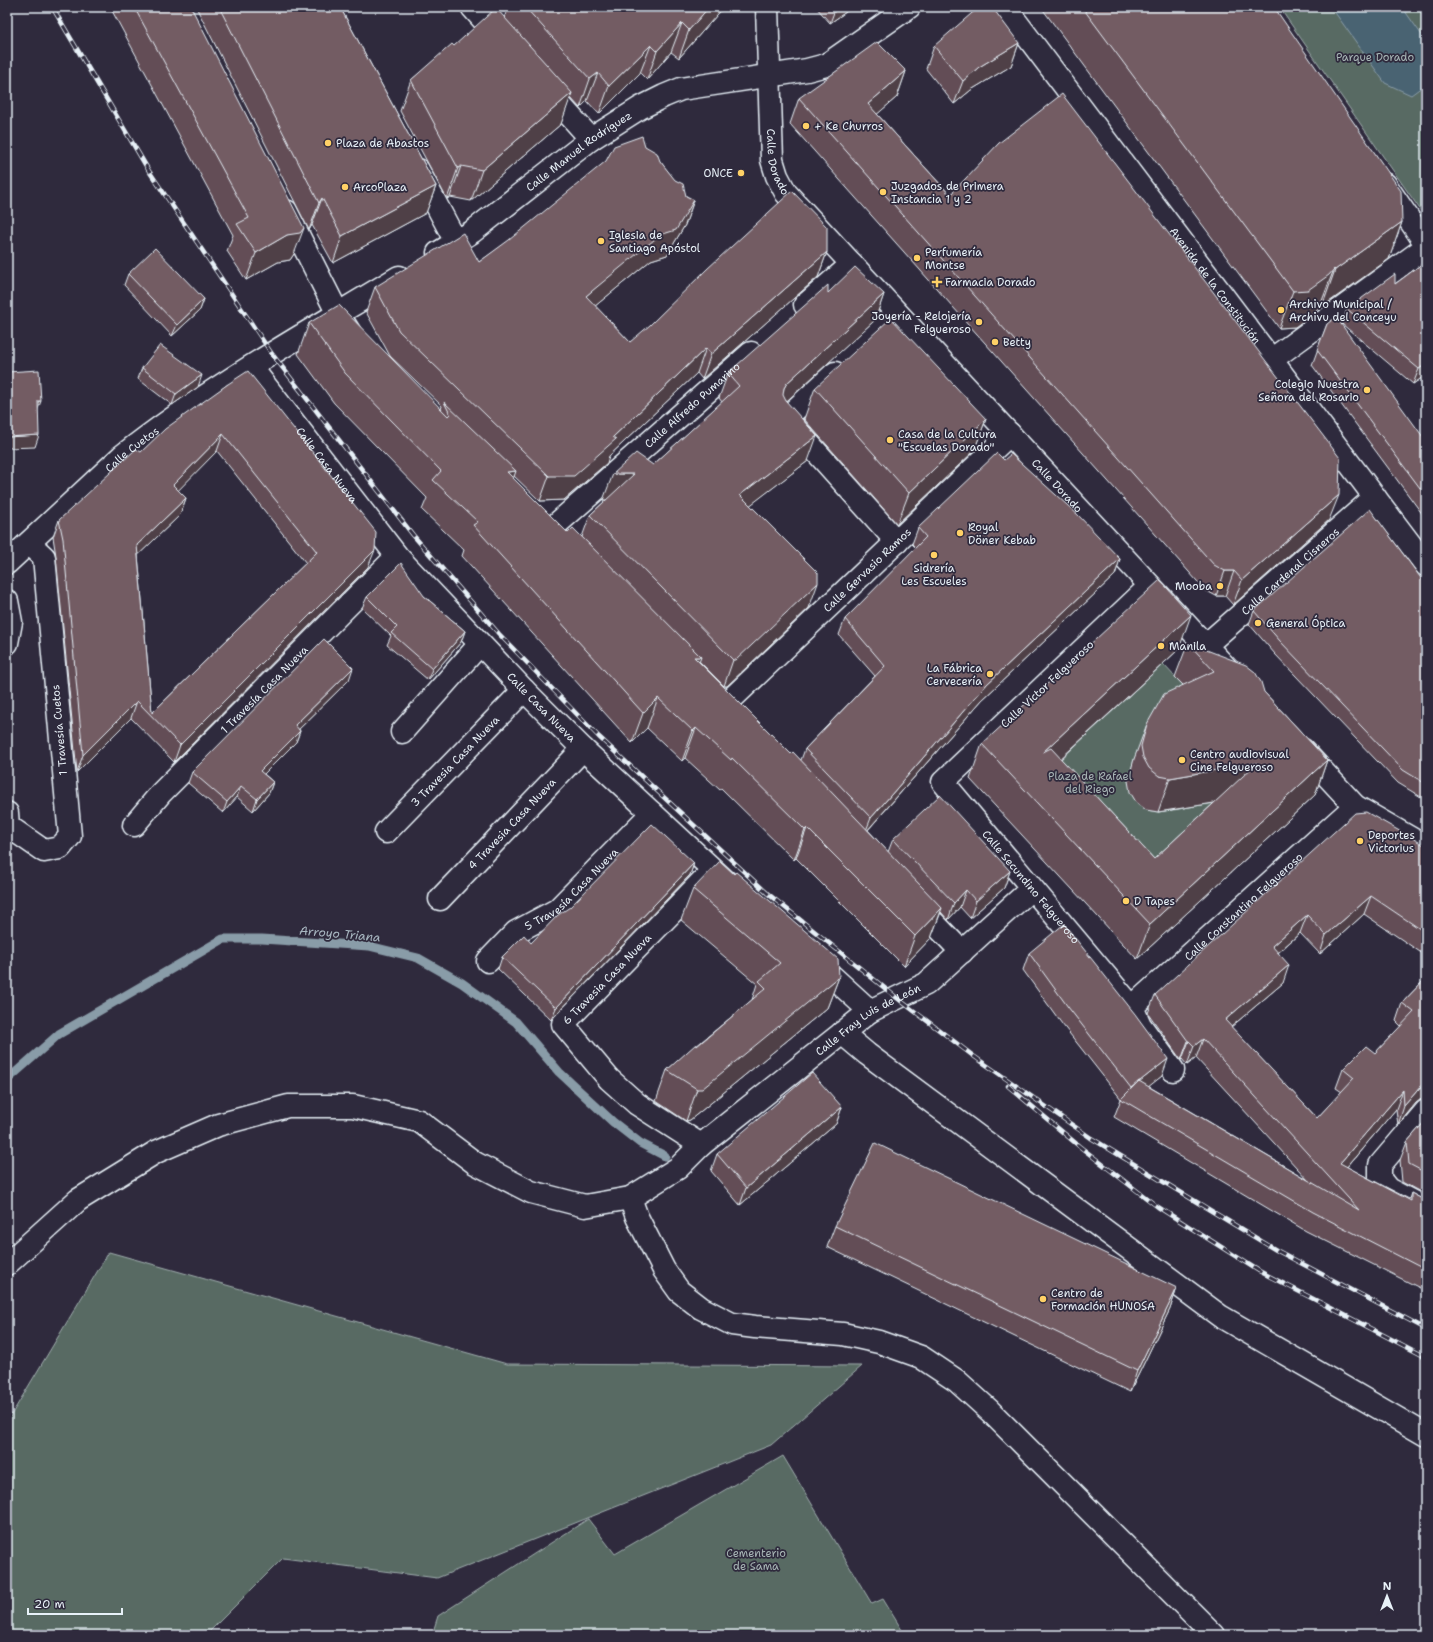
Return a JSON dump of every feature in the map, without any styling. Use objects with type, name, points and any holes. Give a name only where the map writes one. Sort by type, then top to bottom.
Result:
[{"type":"street","points":[[472,7],[519,58]]},
{"type":"street","name":"Calle Dorado","points":[[767,7],[772,160],[777,176],[786,193],[1247,690]]},
{"type":"street","name":"Calle Manuel Rodríguez","points":[[272,354],[472,232],[591,139],[640,108],[681,89],[807,70],[826,65],[908,7]]},
{"type":"street","name":"Avenida de la Constitución","points":[[1004,7],[1426,565]]},
{"type":"street","points":[[534,76],[591,139]]},
{"type":"street","points":[[408,151],[456,242]]},
{"type":"street","points":[[1271,360],[1425,240],[1373,167]]},
{"type":"street","points":[[276,192],[338,314],[350,334],[362,345]]},
{"type":"street","points":[[793,316],[852,264]]},
{"type":"street","points":[[882,330],[899,314]]},
{"type":"street","name":"Calle Alfredo Pumarino","points":[[551,529],[763,342]]},
{"type":"street","name":"Calle Cuetos","points":[[7,563],[122,456],[215,390],[272,354]]},
{"type":"street","points":[[848,361],[786,418],[897,542]]},
{"type":"street","name":"Calle Casa Nueva","points":[[251,368],[397,556],[524,690],[583,749],[748,902]]},
{"type":"street","name":"Calle Gervasio Ramos","points":[[741,722],[719,700],[823,612],[1010,434]]},
{"type":"street","name":"Calle Cardenal Cisneros","points":[[1206,646],[1375,497]]},
{"type":"street","name":"1 Travesía Cuetos","points":[[7,813],[8,826],[44,851],[60,848],[70,836],[44,557],[28,543]]},
{"type":"street","name":"1 Travesía Casa Nueva","points":[[134,825],[161,793],[397,556]]},
{"type":"street","name":"Calle Víctor Felgueroso","points":[[943,782],[1150,586]]},
{"type":"street","points":[[7,600],[11,622],[7,643]]},
{"type":"street","points":[[402,732],[480,644]]},
{"type":"street","name":"3 Travesia Casa Nueva","points":[[386,832],[524,690]]},
{"type":"street","points":[[1288,734],[1355,806],[1426,847]]},
{"type":"street","name":"4 Travesia Casa Nueva","points":[[440,899],[583,749]]},
{"type":"street","name":"Calle Secundino Felgueroso","points":[[943,782],[1031,889],[1132,1007],[1140,1025],[1173,1070]]},
{"type":"street","name":"Calle Constantino Felgueroso","points":[[1132,1007],[1355,806]]},
{"type":"street","name":"5 Travesía Casa Nueva","points":[[488,961],[516,932],[557,910],[652,813]]},
{"type":"street","name":"6 Travesia Casa Nueva","points":[[701,1145],[637,1104],[609,1079],[563,1024],[712,870]]},
{"type":"street","points":[[902,889],[962,952]]},
{"type":"street","name":"Calle Fray Luis de León","points":[[630,1198],[678,1168],[701,1145],[870,1011],[926,984],[1031,889]]},
{"type":"street","points":[[800,948],[870,1011]]},
{"type":"street","points":[[842,1033],[866,1054],[1220,1316],[1426,1435]]},
{"type":"street","points":[[7,1264],[78,1200],[156,1152],[218,1125],[288,1106],[353,1106],[419,1121],[475,1163],[531,1192],[585,1206],[630,1198],[637,1216],[664,1270],[679,1291],[701,1308],[732,1324],[843,1334],[880,1342],[921,1357],[957,1381],[990,1411],[1214,1635]]},
{"type":"street","points":[[1426,1111],[1380,1165],[1380,1179],[1388,1189],[1426,1209]]},
{"type":"green space","name":"Parque Dorado","points":[[1279,7],[1426,7],[1426,218]]},
{"type":"green space","name":"Plaza de Rafael del Riego","points":[[1163,664],[1206,710],[1143,744],[1134,759],[1128,781],[1146,810],[1158,812],[1180,809],[1262,769],[1141,893],[1037,781]]},
{"type":"green space","points":[[109,1252],[507,1364],[862,1366],[771,1445],[437,1578],[283,1558],[206,1635],[7,1635],[7,1422]]},
{"type":"green space","name":"Cementerio de Sama","points":[[783,1456],[872,1604],[883,1599],[905,1635],[432,1635],[438,1616],[588,1519],[615,1554]]},
{"type":"water","points":[[1331,7],[1402,7],[1426,41],[1426,84],[1411,95],[1385,83]]},
{"type":"building","points":[[134,7],[191,7],[304,228],[300,233],[287,235],[256,253],[237,224],[249,218]]},
{"type":"building","name":"Plaza de Abastos","points":[[219,7],[340,7],[436,186],[342,236],[322,198],[319,203]]},
{"type":"building","points":[[525,7],[709,7],[689,30],[682,23],[657,51],[651,45],[609,86],[598,73],[590,79]]},
{"type":"building","points":[[979,7],[992,7],[1019,43],[979,67],[963,81],[934,46]]},
{"type":"building","points":[[1082,7],[1274,7],[1401,191],[1402,222],[1335,270],[1334,269],[1329,275],[1308,290],[1293,291]]},
{"type":"building","points":[[496,8],[572,93],[482,170],[461,166],[458,168],[411,80],[452,44],[454,46]]},
{"type":"building","points":[[877,42],[906,71],[868,104],[950,195],[999,143],[1062,94],[1340,458],[1339,495],[1242,580],[1234,571],[1225,571],[1214,565],[799,98]]},
{"type":"building","points":[[642,136],[645,146],[657,153],[660,161],[675,180],[683,184],[686,196],[694,200],[676,230],[660,235],[586,296],[630,342],[650,325],[707,269],[792,191],[827,227],[827,252],[711,354],[706,348],[613,437],[616,439],[574,476],[549,476],[399,331],[375,287],[463,233],[479,262],[509,240],[606,161],[614,146]]},
{"type":"building","points":[[155,248],[204,299],[177,325],[128,274]]},
{"type":"building","points":[[1426,261],[1426,364],[1419,369],[1347,309],[1395,274],[1395,284]]},
{"type":"building","points":[[855,267],[884,294],[787,383],[784,388],[783,395],[786,401],[817,436],[740,495],[818,573],[818,583],[736,660],[733,660],[590,515],[634,474],[613,474],[636,453],[653,465],[739,386],[728,373],[828,285],[828,293]]},
{"type":"building","points":[[339,305],[448,416],[450,414],[444,402],[516,471],[507,472],[568,533],[573,528],[701,657],[694,657],[791,754],[793,752],[942,908],[915,936],[807,828],[805,830],[732,758],[731,760],[696,728],[693,731],[658,698],[643,713],[473,525],[478,522],[433,480],[441,471],[345,373],[309,323]]},
{"type":"building","points":[[1336,317],[1426,441],[1426,496],[1317,350],[1327,324]]},
{"type":"building","name":"Casa de la Cultura \"Escuelas Dorado\"","points":[[891,318],[986,419],[909,493],[815,388]]},
{"type":"building","points":[[160,345],[202,375],[176,394],[142,368]]},
{"type":"building","points":[[39,370],[41,401],[38,401],[39,435],[7,437],[7,372]]},
{"type":"building","points":[[248,371],[376,532],[375,550],[180,745],[137,701],[83,755],[63,539],[59,520],[136,449],[141,452],[165,429]],"holes":[[[223,434],[317,552],[152,713],[137,545],[186,498],[173,485]]]},
{"type":"building","points":[[997,453],[1004,460],[1011,454],[1078,515],[1120,559],[987,684],[871,818],[805,749],[885,666],[845,619],[926,537],[918,528]]},
{"type":"building","points":[[1370,509],[1426,585],[1426,784],[1403,770],[1280,641],[1254,611]]},
{"type":"building","points":[[401,563],[424,596],[465,631],[432,669],[391,633],[397,627],[367,597]]},
{"type":"building","points":[[1160,580],[1191,615],[1043,752],[1051,748],[1154,859],[1257,763],[1170,778],[1159,776],[1149,768],[1143,757],[1141,746],[1147,724],[1164,694],[1214,671],[1188,643],[1246,665],[1255,672],[1261,682],[1264,692],[1327,760],[1150,924],[982,744]]},
{"type":"building","points":[[324,639],[353,668],[295,725],[300,731],[260,771],[273,782],[257,799],[241,786],[227,802],[192,772]]},
{"type":"building","points":[[940,795],[1010,871],[976,901],[966,890],[954,903],[893,839]]},
{"type":"building","points":[[1366,812],[1426,846],[1426,933],[1371,896],[1326,935],[1307,915],[1272,946],[1289,965],[1225,1020],[1317,1118],[1354,1078],[1343,1069],[1366,1046],[1375,1053],[1414,1012],[1402,1003],[1426,978],[1426,1082],[1404,1106],[1403,1090],[1340,1163],[1411,1201],[1411,1193],[1426,1201],[1426,1270],[1313,1212],[1121,1099],[1139,1081],[1359,1210],[1203,1039],[1194,1046],[1188,1041],[1155,995],[1355,813]]},
{"type":"building","points":[[652,824],[694,863],[556,1008],[502,957],[524,935],[531,943],[558,915],[570,907]]},
{"type":"building","points":[[720,861],[734,874],[736,872],[838,959],[839,977],[702,1089],[697,1089],[667,1070],[696,1044],[697,1046],[766,988],[759,981],[780,963],[693,889]]},
{"type":"building","points":[[1064,924],[1135,1014],[1168,1059],[1131,1088],[1068,1007],[1029,953]]},
{"type":"building","points":[[812,1073],[842,1107],[746,1188],[717,1154]]},
{"type":"building","points":[[1426,1120],[1426,1173],[1409,1164],[1407,1142]]},
{"type":"building","points":[[875,1143],[1177,1288],[1137,1371],[835,1226]]},
{"type":"waterway","name":"Arroyo Triana","points":[[7,1080],[59,1034],[223,939],[262,939],[369,946],[418,958],[462,983],[516,1022],[559,1072],[613,1122],[640,1143],[665,1156]]},
{"type":"railway","points":[[54,10],[149,171],[272,354],[413,535],[499,634],[599,737],[767,893],[897,998],[972,1055],[1091,1138],[1276,1250],[1426,1329]]},
{"type":"railway","points":[[1008,1086],[1079,1146],[1158,1207],[1259,1271],[1426,1357]]},
{"type":"place","name":"+ Ke Churros","points":[[806,126]]},
{"type":"place","name":"Plaza de Abastos","points":[[328,143]]},
{"type":"place","name":"ONCE","points":[[741,173]]},
{"type":"place","name":"ArcoPlaza","points":[[345,187]]},
{"type":"place","name":"Juzgados de Primera Instancia 1 y 2","points":[[883,192]]},
{"type":"place","name":"Iglesia de Santiago Apóstol","points":[[601,241]]},
{"type":"place","name":"Perfumería Montse","points":[[917,258]]},
{"type":"place","name":"Farmacia Dorado","points":[[937,282]]},
{"type":"place","name":"Archivo Municipal / Archivu del Conceyu","points":[[1281,310]]},
{"type":"place","name":"Joyería - Relojería Felgueroso","points":[[979,322]]},
{"type":"place","name":"Betty","points":[[995,342]]},
{"type":"place","name":"Colegio Nuestra Señora del Rosario","points":[[1367,390]]},
{"type":"place","name":"Casa de la Cultura \"Escuelas Dorado\"","points":[[890,440]]},
{"type":"place","name":"Royal Döner Kebab","points":[[960,533]]},
{"type":"place","name":"Sidrería Les Escueles","points":[[934,555]]},
{"type":"place","name":"Mooba","points":[[1220,586]]},
{"type":"place","name":"General Óptica","points":[[1258,623]]},
{"type":"place","name":"Manila","points":[[1161,646]]},
{"type":"place","name":"La Fábrica Cervecería","points":[[990,674]]},
{"type":"place","name":"Centro audiovisual Cine Felgueroso","points":[[1182,760]]},
{"type":"place","name":"Deportes Victorius","points":[[1360,841]]},
{"type":"place","name":"D Tapes","points":[[1126,901]]},
{"type":"place","name":"Centro de Formación HUNOSA","points":[[1043,1299]]}]
